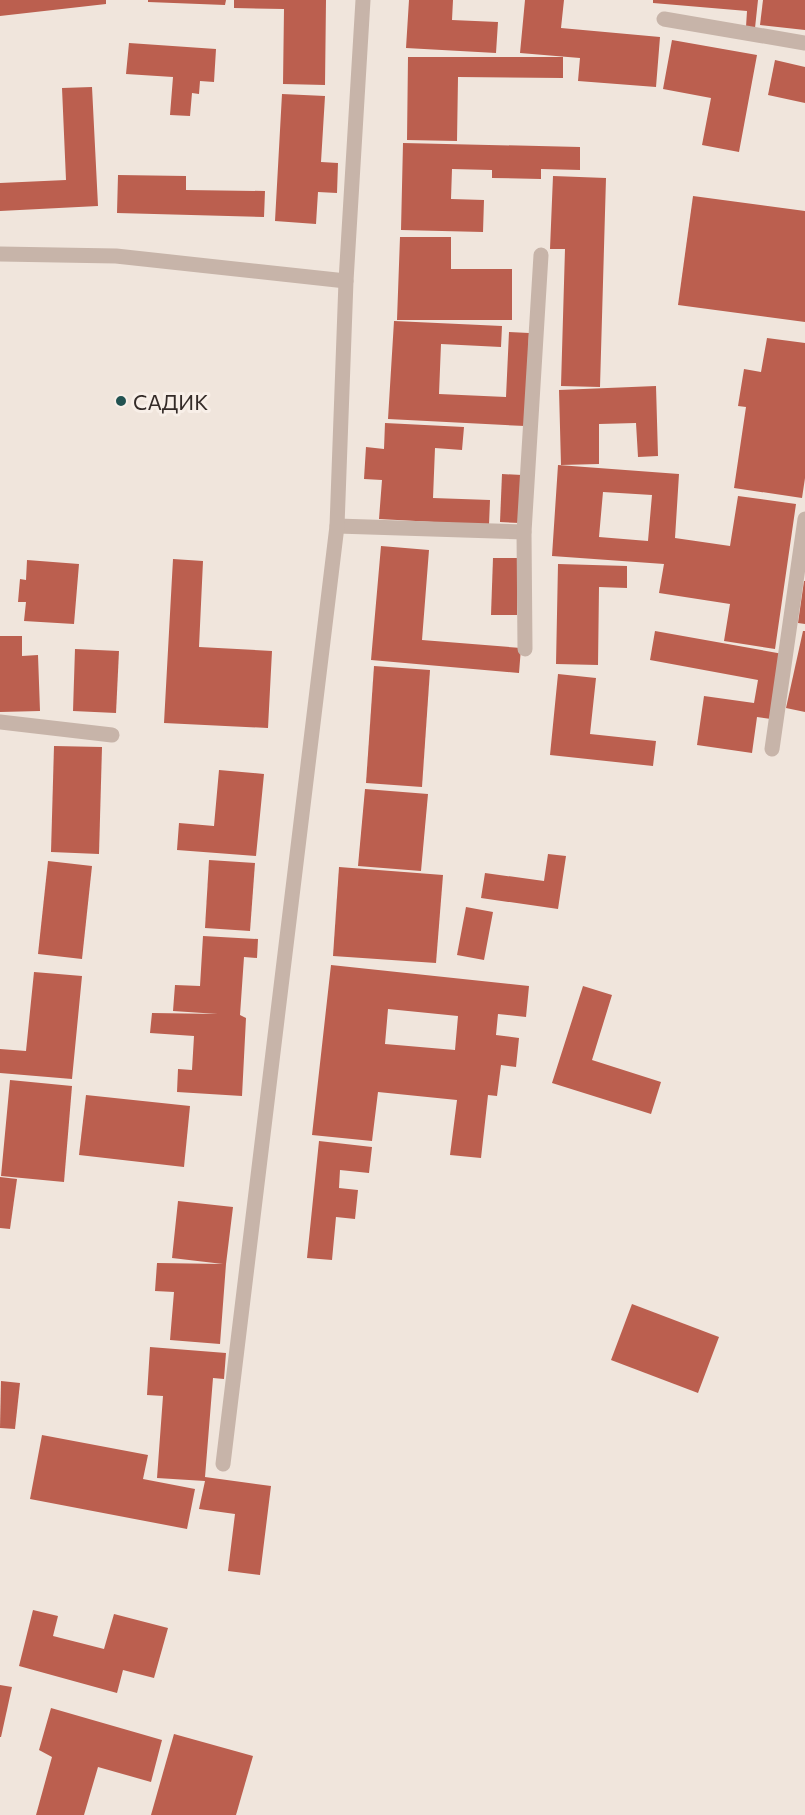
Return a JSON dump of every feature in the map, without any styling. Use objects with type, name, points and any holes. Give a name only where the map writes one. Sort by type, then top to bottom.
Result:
[{"type":"street","points":[[223,1464],[337,526],[346,280],[363,0]]},
{"type":"street","points":[[664,19],[805,43]]},
{"type":"street","points":[[0,254],[116,256],[346,280]]},
{"type":"street","points":[[525,649],[524,532],[541,255]]},
{"type":"street","points":[[772,749],[805,519]]},
{"type":"street","points":[[337,526],[524,532]]},
{"type":"street","points":[[0,722],[112,735]]},
{"type":"building","points":[[0,0],[106,0],[106,4],[0,16]]},
{"type":"building","points":[[148,0],[226,0],[225,5],[148,2]]},
{"type":"building","points":[[234,0],[326,0],[325,85],[283,84],[284,9],[234,8]]},
{"type":"building","points":[[409,0],[453,0],[452,20],[498,22],[496,53],[406,48]]},
{"type":"building","points":[[525,0],[564,0],[561,28],[660,37],[656,87],[578,81],[580,58],[520,53]]},
{"type":"building","points":[[653,0],[758,0],[755,28],[746,27],[747,11],[653,3]]},
{"type":"building","points":[[763,0],[805,0],[805,30],[760,25]]},
{"type":"building","points":[[672,40],[757,55],[739,152],[702,145],[711,98],[663,89]]},
{"type":"building","points":[[129,43],[216,49],[214,82],[200,81],[199,94],[192,93],[190,116],[170,115],[173,77],[126,74]]},
{"type":"building","points":[[408,57],[563,57],[563,78],[458,77],[457,141],[407,140]]},
{"type":"building","points":[[775,60],[805,67],[805,103],[768,95]]},
{"type":"building","points":[[92,87],[98,206],[0,211],[0,183],[66,180],[62,88]]},
{"type":"building","points":[[282,94],[325,96],[321,162],[338,163],[337,193],[318,192],[316,224],[275,221]]},
{"type":"building","points":[[403,143],[580,147],[580,170],[541,169],[541,179],[492,178],[492,170],[452,169],[451,199],[484,200],[483,232],[401,230]]},
{"type":"building","points":[[118,175],[186,176],[186,190],[265,191],[264,217],[117,213]]},
{"type":"building","points":[[553,176],[606,178],[600,387],[561,386],[565,249],[550,249]]},
{"type":"building","points":[[693,196],[805,211],[805,322],[678,305]]},
{"type":"building","points":[[400,237],[451,237],[451,269],[512,269],[512,320],[397,320]]},
{"type":"building","points":[[394,321],[502,326],[501,347],[441,344],[439,394],[506,397],[509,332],[529,333],[525,426],[388,419]]},
{"type":"building","points":[[767,338],[805,343],[805,478],[802,498],[734,488],[746,407],[738,406],[744,369],[761,372]]},
{"type":"building","points":[[656,386],[658,456],[638,457],[636,423],[599,424],[599,464],[561,465],[559,390]]},
{"type":"building","points":[[385,423],[464,427],[462,450],[435,448],[433,498],[490,500],[489,525],[379,519],[382,480],[364,479],[366,447],[384,449]]},
{"type":"building","points":[[558,465],[679,474],[675,538],[730,546],[738,496],[796,504],[775,649],[724,641],[730,604],[659,593],[664,564],[552,556]],"holes":[[[603,492],[652,495],[648,541],[599,537]]]},
{"type":"building","points":[[502,474],[522,475],[520,523],[500,522]]},
{"type":"building","points":[[381,546],[429,550],[422,640],[521,648],[519,673],[371,660]]},
{"type":"building","points":[[493,558],[518,558],[517,615],[491,615]]},
{"type":"building","points":[[173,559],[203,561],[199,647],[272,651],[268,728],[164,723]]},
{"type":"building","points":[[27,560],[79,564],[74,624],[24,621],[26,602],[18,602],[20,579],[26,580]]},
{"type":"building","points":[[558,564],[627,566],[627,588],[599,587],[598,665],[556,664]]},
{"type":"building","points":[[805,581],[805,624],[798,623]]},
{"type":"building","points":[[655,631],[783,654],[771,719],[757,717],[752,753],[697,745],[704,696],[754,703],[758,680],[650,660]]},
{"type":"building","points":[[803,631],[805,631],[805,712],[786,708]]},
{"type":"building","points":[[0,636],[22,636],[22,656],[38,655],[40,711],[0,712]]},
{"type":"building","points":[[75,649],[119,651],[116,713],[73,711]]},
{"type":"building","points":[[374,666],[430,670],[422,787],[366,783]]},
{"type":"building","points":[[558,674],[596,678],[590,734],[656,741],[653,766],[550,755]]},
{"type":"building","points":[[54,746],[102,747],[99,854],[51,852]]},
{"type":"building","points":[[219,770],[264,774],[256,856],[177,850],[179,823],[214,826]]},
{"type":"building","points":[[365,789],[428,794],[421,871],[358,866]]},
{"type":"building","points":[[548,854],[566,856],[558,909],[481,898],[485,873],[544,881]]},
{"type":"building","points":[[209,860],[255,863],[250,931],[205,928]]},
{"type":"building","points":[[48,861],[92,866],[82,959],[38,954]]},
{"type":"building","points":[[339,867],[443,875],[436,963],[333,956]]},
{"type":"building","points":[[466,907],[493,912],[484,960],[457,955]]},
{"type":"building","points":[[203,936],[258,939],[257,958],[244,957],[240,1015],[246,1018],[242,1096],[177,1092],[178,1069],[192,1070],[194,1036],[150,1033],[152,1013],[218,1014],[173,1011],[175,985],[200,986]]},
{"type":"building","points":[[331,965],[529,986],[526,1017],[498,1014],[496,1035],[519,1038],[516,1067],[501,1065],[497,1096],[488,1095],[481,1158],[450,1155],[457,1100],[378,1092],[372,1141],[312,1135]],"holes":[[[388,1009],[458,1016],[455,1050],[385,1044]]]},
{"type":"building","points":[[34,972],[82,976],[72,1079],[0,1073],[0,1049],[26,1051]]},
{"type":"building","points":[[583,986],[612,995],[592,1060],[661,1082],[651,1114],[552,1083]]},
{"type":"building","points":[[10,1080],[72,1086],[64,1182],[1,1176]]},
{"type":"building","points":[[86,1095],[190,1106],[184,1167],[79,1155]]},
{"type":"building","points":[[319,1141],[372,1147],[369,1173],[340,1170],[339,1188],[358,1190],[355,1219],[336,1217],[332,1260],[307,1258]]},
{"type":"building","points":[[0,1177],[17,1179],[10,1229],[0,1228]]},
{"type":"building","points":[[178,1201],[233,1207],[220,1344],[170,1340],[174,1292],[155,1291],[157,1263],[223,1264],[172,1258]]},
{"type":"building","points":[[632,1304],[719,1337],[698,1393],[611,1360]]},
{"type":"building","points":[[150,1347],[226,1353],[224,1379],[213,1378],[205,1477],[271,1486],[260,1575],[228,1571],[235,1514],[199,1509],[205,1481],[157,1478],[163,1396],[147,1395]]},
{"type":"building","points":[[1,1381],[20,1383],[15,1429],[0,1428]]},
{"type":"building","points":[[42,1435],[148,1455],[143,1479],[195,1489],[187,1529],[30,1499]]},
{"type":"building","points":[[33,1610],[58,1616],[53,1636],[104,1649],[114,1614],[168,1628],[154,1678],[123,1670],[117,1693],[19,1666]]},
{"type":"building","points":[[0,1685],[12,1687],[1,1737],[0,1737]]},
{"type":"building","points":[[51,1708],[162,1740],[151,1782],[98,1767],[84,1815],[36,1815],[52,1757],[39,1750]]},
{"type":"building","points":[[174,1734],[253,1756],[236,1815],[151,1815]]},
{"type":"place","name":"САДИК","points":[[121,401]]}]
